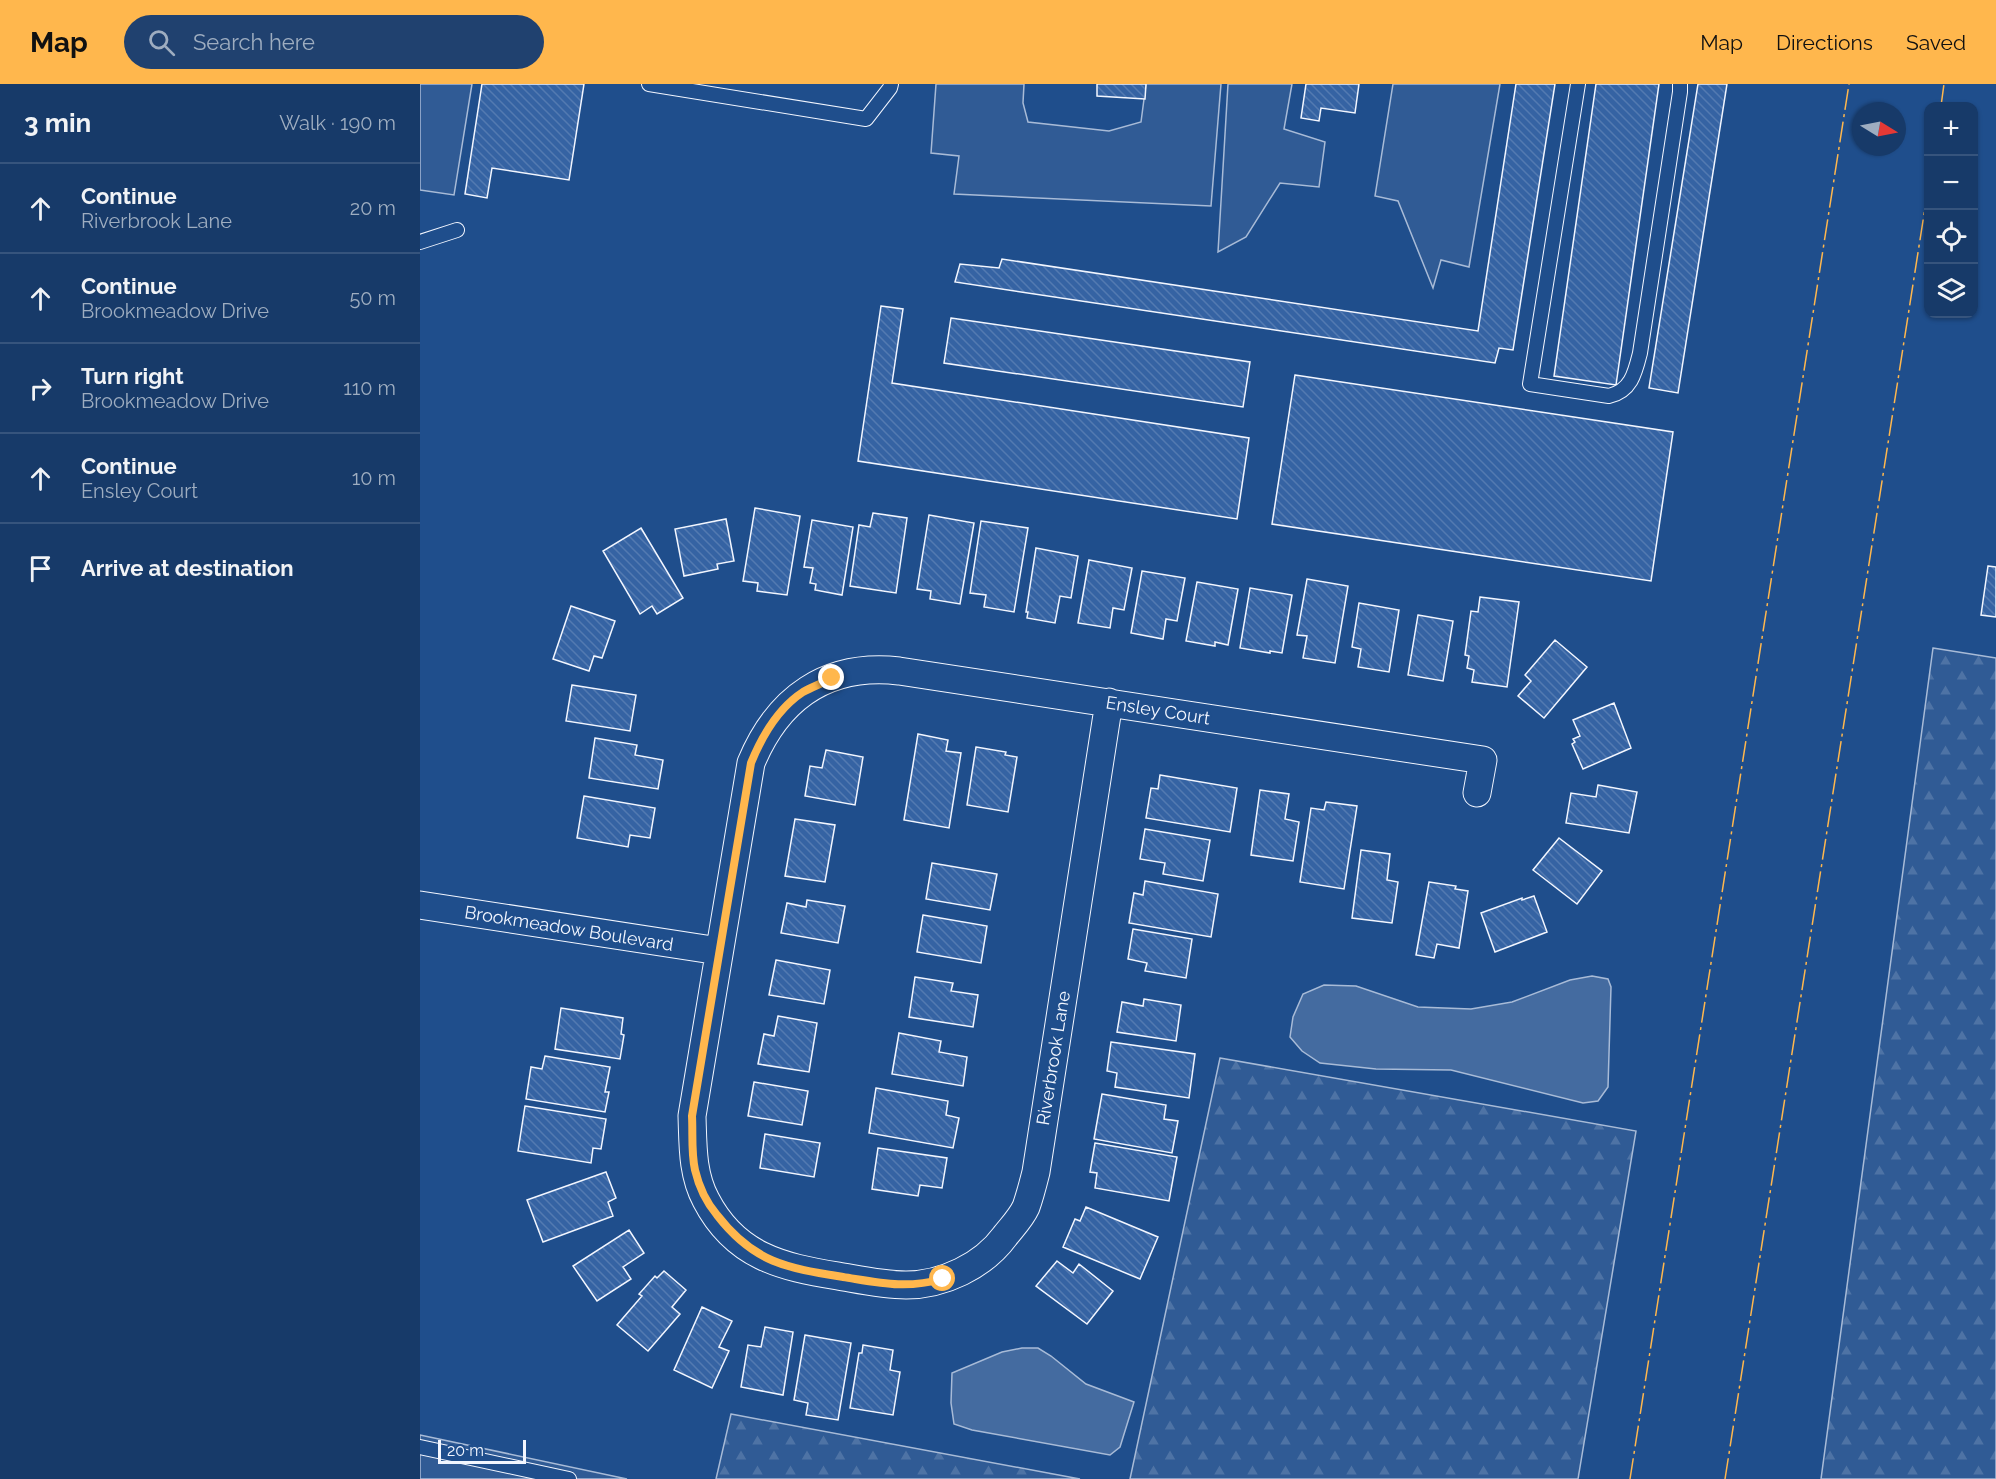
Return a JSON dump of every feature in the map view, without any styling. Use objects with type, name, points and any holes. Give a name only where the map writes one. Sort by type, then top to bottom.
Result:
[{"type":"street","name":"Ensley Court","points":[[718,951],[751,763],[759,742],[778,715],[802,693],[842,674],[884,669],[1483,760],[1477,793]]},
{"type":"street","name":"Riverbrook Lane","points":[[718,951],[691,1135],[695,1173],[704,1197],[724,1226],[739,1241],[766,1258],[793,1269],[888,1285],[931,1282],[955,1275],[978,1262],[1014,1227],[1027,1205],[1036,1172],[1109,702]]},
{"type":"street","name":"Brookmeadow Boulevard","points":[[420,905],[718,951]]},
{"type":"lane","points":[[649,84],[866,119],[891,84]]},
{"type":"lane","points":[[1578,84],[1530,384],[1609,396],[1620,394],[1629,383],[1640,353],[1680,84]]},
{"type":"lane","points":[[420,242],[457,230]]},
{"type":"lane","points":[[420,1447],[566,1479]]},
{"type":"shaded area","points":[[420,84],[472,84],[454,195],[420,190]]},
{"type":"shaded area","points":[[936,84],[1024,84],[1023,103],[1028,122],[1109,131],[1141,122],[1146,84],[1221,84],[1211,206],[954,194],[959,156],[931,153]]},
{"type":"shaded area","points":[[1228,84],[1292,84],[1284,129],[1325,142],[1319,187],[1280,183],[1246,237],[1218,252]]},
{"type":"shaded area","points":[[1393,84],[1500,84],[1469,267],[1441,260],[1433,288],[1398,201],[1375,196]]},
{"type":"shaded area","points":[[1592,976],[1608,979],[1611,987],[1608,1087],[1598,1101],[1583,1103],[1451,1070],[1376,1069],[1320,1063],[1302,1051],[1290,1037],[1293,1017],[1303,994],[1324,985],[1356,986],[1418,1007],[1471,1009],[1512,1002],[1570,980]]},
{"type":"shaded area","points":[[1038,1348],[1086,1384],[1134,1402],[1120,1447],[1110,1455],[972,1430],[954,1424],[951,1403],[952,1373],[1002,1352]]},
{"type":"shaded area","points":[[420,1435],[627,1479],[420,1479]]},
{"type":"green space","points":[[1933,648],[1996,658],[1996,1479],[1821,1479]]},
{"type":"green space","points":[[1220,1058],[1636,1131],[1578,1479],[1130,1479]]},
{"type":"green space","points":[[731,1414],[1080,1479],[716,1479]]},
{"type":"building","points":[[482,84],[584,84],[569,180],[492,168],[487,198],[465,194]]},
{"type":"building","points":[[1097,84],[1146,84],[1145,99],[1097,96]]},
{"type":"building","points":[[1306,84],[1359,84],[1355,113],[1321,108],[1319,121],[1301,118]]},
{"type":"building","points":[[1516,84],[1555,84],[1513,350],[1499,348],[1495,363],[955,282],[960,264],[999,268],[1002,259],[1478,331]]},
{"type":"building","points":[[1596,84],[1659,84],[1616,385],[1554,376]]},
{"type":"building","points":[[1698,84],[1727,84],[1678,393],[1649,388]]},
{"type":"building","points":[[881,306],[903,309],[892,383],[1249,438],[1237,519],[858,461]]},
{"type":"building","points":[[951,318],[1250,362],[1243,407],[944,363]]},
{"type":"building","points":[[1295,375],[1673,432],[1651,581],[1272,524]]},
{"type":"building","points":[[755,508],[800,516],[787,595],[757,591],[758,583],[743,581]]},
{"type":"building","points":[[873,513],[907,518],[896,593],[850,586],[859,525],[870,527]]},
{"type":"building","points":[[929,515],[974,523],[960,604],[930,599],[931,591],[917,589]]},
{"type":"building","points":[[726,519],[734,561],[717,564],[718,569],[684,576],[675,529]]},
{"type":"building","points":[[812,520],[853,527],[842,595],[815,590],[816,584],[810,583],[813,568],[804,567]]},
{"type":"building","points":[[981,521],[1028,528],[1014,612],[984,607],[986,595],[970,593]]},
{"type":"building","points":[[641,528],[683,598],[657,614],[652,606],[640,614],[603,551]]},
{"type":"building","points":[[1036,548],[1078,556],[1071,598],[1060,596],[1055,623],[1027,618]]},
{"type":"building","points":[[1089,560],[1132,568],[1124,610],[1113,608],[1110,628],[1078,623]]},
{"type":"building","points":[[1988,566],[1996,567],[1996,617],[1981,615]]},
{"type":"building","points":[[1142,571],[1185,578],[1177,621],[1166,619],[1163,639],[1131,633]]},
{"type":"building","points":[[1307,579],[1348,586],[1335,663],[1303,658],[1307,636],[1297,635]]},
{"type":"building","points":[[1197,582],[1238,589],[1228,645],[1215,642],[1215,646],[1186,641]]},
{"type":"building","points":[[1250,588],[1292,595],[1282,653],[1240,648]]},
{"type":"building","points":[[1480,597],[1519,602],[1507,687],[1472,682],[1474,670],[1467,668],[1469,656],[1465,655],[1471,611],[1478,612]]},
{"type":"building","points":[[1359,603],[1399,610],[1389,672],[1358,667],[1361,649],[1352,647]]},
{"type":"building","points":[[571,606],[615,621],[602,658],[594,656],[589,671],[553,659]]},
{"type":"building","points":[[1418,615],[1453,621],[1443,681],[1408,675]]},
{"type":"building","points":[[1555,640],[1587,667],[1544,718],[1518,696],[1531,681],[1525,675]]},
{"type":"building","points":[[572,685],[636,695],[630,731],[566,721]]},
{"type":"building","points":[[1614,703],[1631,748],[1583,769],[1572,744],[1575,742],[1573,739],[1580,736],[1573,720]]},
{"type":"building","points":[[918,734],[948,740],[946,751],[961,753],[949,828],[904,820]]},
{"type":"building","points":[[595,738],[637,745],[635,755],[663,760],[658,789],[589,778]]},
{"type":"building","points":[[976,747],[1006,752],[1005,755],[1017,757],[1008,812],[967,805]]},
{"type":"building","points":[[826,750],[863,757],[855,805],[805,796],[810,766],[822,768]]},
{"type":"building","points":[[1160,775],[1237,788],[1230,832],[1146,818],[1151,788],[1158,789]]},
{"type":"building","points":[[1598,785],[1637,792],[1629,833],[1566,823],[1571,793],[1596,797]]},
{"type":"building","points":[[1260,790],[1289,794],[1285,819],[1299,822],[1293,861],[1251,855]]},
{"type":"building","points":[[584,796],[655,808],[650,838],[630,835],[628,847],[577,838]]},
{"type":"building","points":[[1326,802],[1357,806],[1344,889],[1300,882],[1311,808],[1324,810]]},
{"type":"building","points":[[795,819],[835,825],[825,882],[785,876]]},
{"type":"building","points":[[1145,829],[1210,840],[1203,881],[1163,874],[1165,863],[1140,859]]},
{"type":"building","points":[[1559,838],[1602,871],[1577,904],[1533,870]]},
{"type":"building","points":[[1361,850],[1390,854],[1387,880],[1398,882],[1392,923],[1352,918]]},
{"type":"building","points":[[932,863],[997,874],[990,910],[926,899]]},
{"type":"building","points":[[1145,881],[1218,894],[1211,937],[1129,923],[1134,893],[1143,895]]},
{"type":"building","points":[[1429,882],[1456,886],[1455,889],[1468,891],[1459,948],[1437,944],[1434,958],[1416,955]]},
{"type":"building","points":[[1534,896],[1547,932],[1495,952],[1481,913]]},
{"type":"building","points":[[807,900],[845,906],[838,943],[781,933],[787,903],[806,907]]},
{"type":"building","points":[[923,915],[987,926],[981,963],[917,952]]},
{"type":"building","points":[[1133,929],[1192,939],[1186,978],[1145,971],[1147,963],[1128,959]]},
{"type":"building","points":[[776,960],[830,970],[824,1004],[769,995]]},
{"type":"building","points":[[915,977],[953,983],[951,991],[978,995],[973,1027],[909,1017]]},
{"type":"building","points":[[1144,999],[1181,1005],[1176,1041],[1117,1032],[1122,1002],[1143,1006]]},
{"type":"building","points":[[561,1008],[623,1018],[621,1034],[624,1035],[620,1059],[555,1049]]},
{"type":"building","points":[[778,1016],[817,1023],[809,1072],[758,1064],[764,1034],[774,1036]]},
{"type":"building","points":[[899,1033],[941,1041],[939,1052],[967,1057],[963,1086],[892,1074]]},
{"type":"building","points":[[1111,1042],[1195,1054],[1189,1098],[1115,1087],[1117,1073],[1107,1071]]},
{"type":"building","points":[[545,1056],[610,1067],[605,1092],[609,1092],[605,1112],[526,1099],[531,1067],[542,1069]]},
{"type":"building","points":[[754,1082],[808,1091],[802,1125],[748,1116]]},
{"type":"building","points":[[876,1088],[948,1101],[946,1115],[959,1118],[953,1148],[869,1133]]},
{"type":"building","points":[[1102,1094],[1166,1105],[1164,1119],[1178,1121],[1172,1153],[1094,1139]]},
{"type":"building","points":[[525,1106],[606,1119],[601,1149],[593,1148],[591,1163],[518,1151]]},
{"type":"building","points":[[765,1134],[820,1143],[814,1177],[760,1168]]},
{"type":"building","points":[[1095,1143],[1177,1157],[1169,1201],[1095,1188],[1097,1173],[1090,1172]]},
{"type":"building","points":[[878,1148],[947,1158],[942,1188],[920,1185],[918,1196],[872,1189]]},
{"type":"building","points":[[606,1172],[616,1198],[608,1202],[613,1216],[543,1242],[527,1200]]},
{"type":"building","points":[[1086,1207],[1158,1237],[1140,1279],[1063,1247],[1075,1219],[1080,1221]]},
{"type":"building","points":[[629,1230],[644,1253],[623,1267],[631,1279],[597,1301],[573,1266]]},
{"type":"building","points":[[1057,1261],[1073,1273],[1079,1264],[1113,1291],[1087,1324],[1036,1286]]},
{"type":"building","points":[[664,1271],[686,1290],[672,1307],[680,1314],[648,1351],[617,1325],[642,1296],[639,1294],[655,1276],[657,1278]]},
{"type":"building","points":[[702,1307],[732,1321],[719,1347],[729,1351],[712,1388],[674,1370]]},
{"type":"building","points":[[765,1327],[793,1332],[783,1395],[741,1387],[748,1345],[761,1347]]},
{"type":"building","points":[[805,1335],[851,1343],[838,1420],[806,1415],[808,1403],[794,1400]]},
{"type":"building","points":[[863,1345],[893,1350],[890,1370],[900,1372],[893,1415],[850,1408],[859,1353],[862,1353]]},
{"type":"power","points":[[1630,1479],[1849,84]]},
{"type":"power","points":[[1942,102],[1944,84]]},
{"type":"power","points":[[1725,1479],[1925,210]]},
{"type":"route","points":[[832,678],[802,693],[786,706],[759,742],[751,763],[692,1116],[691,1135],[695,1173],[704,1197],[724,1226],[747,1247],[782,1266],[888,1285],[919,1284],[943,1279]]}]
